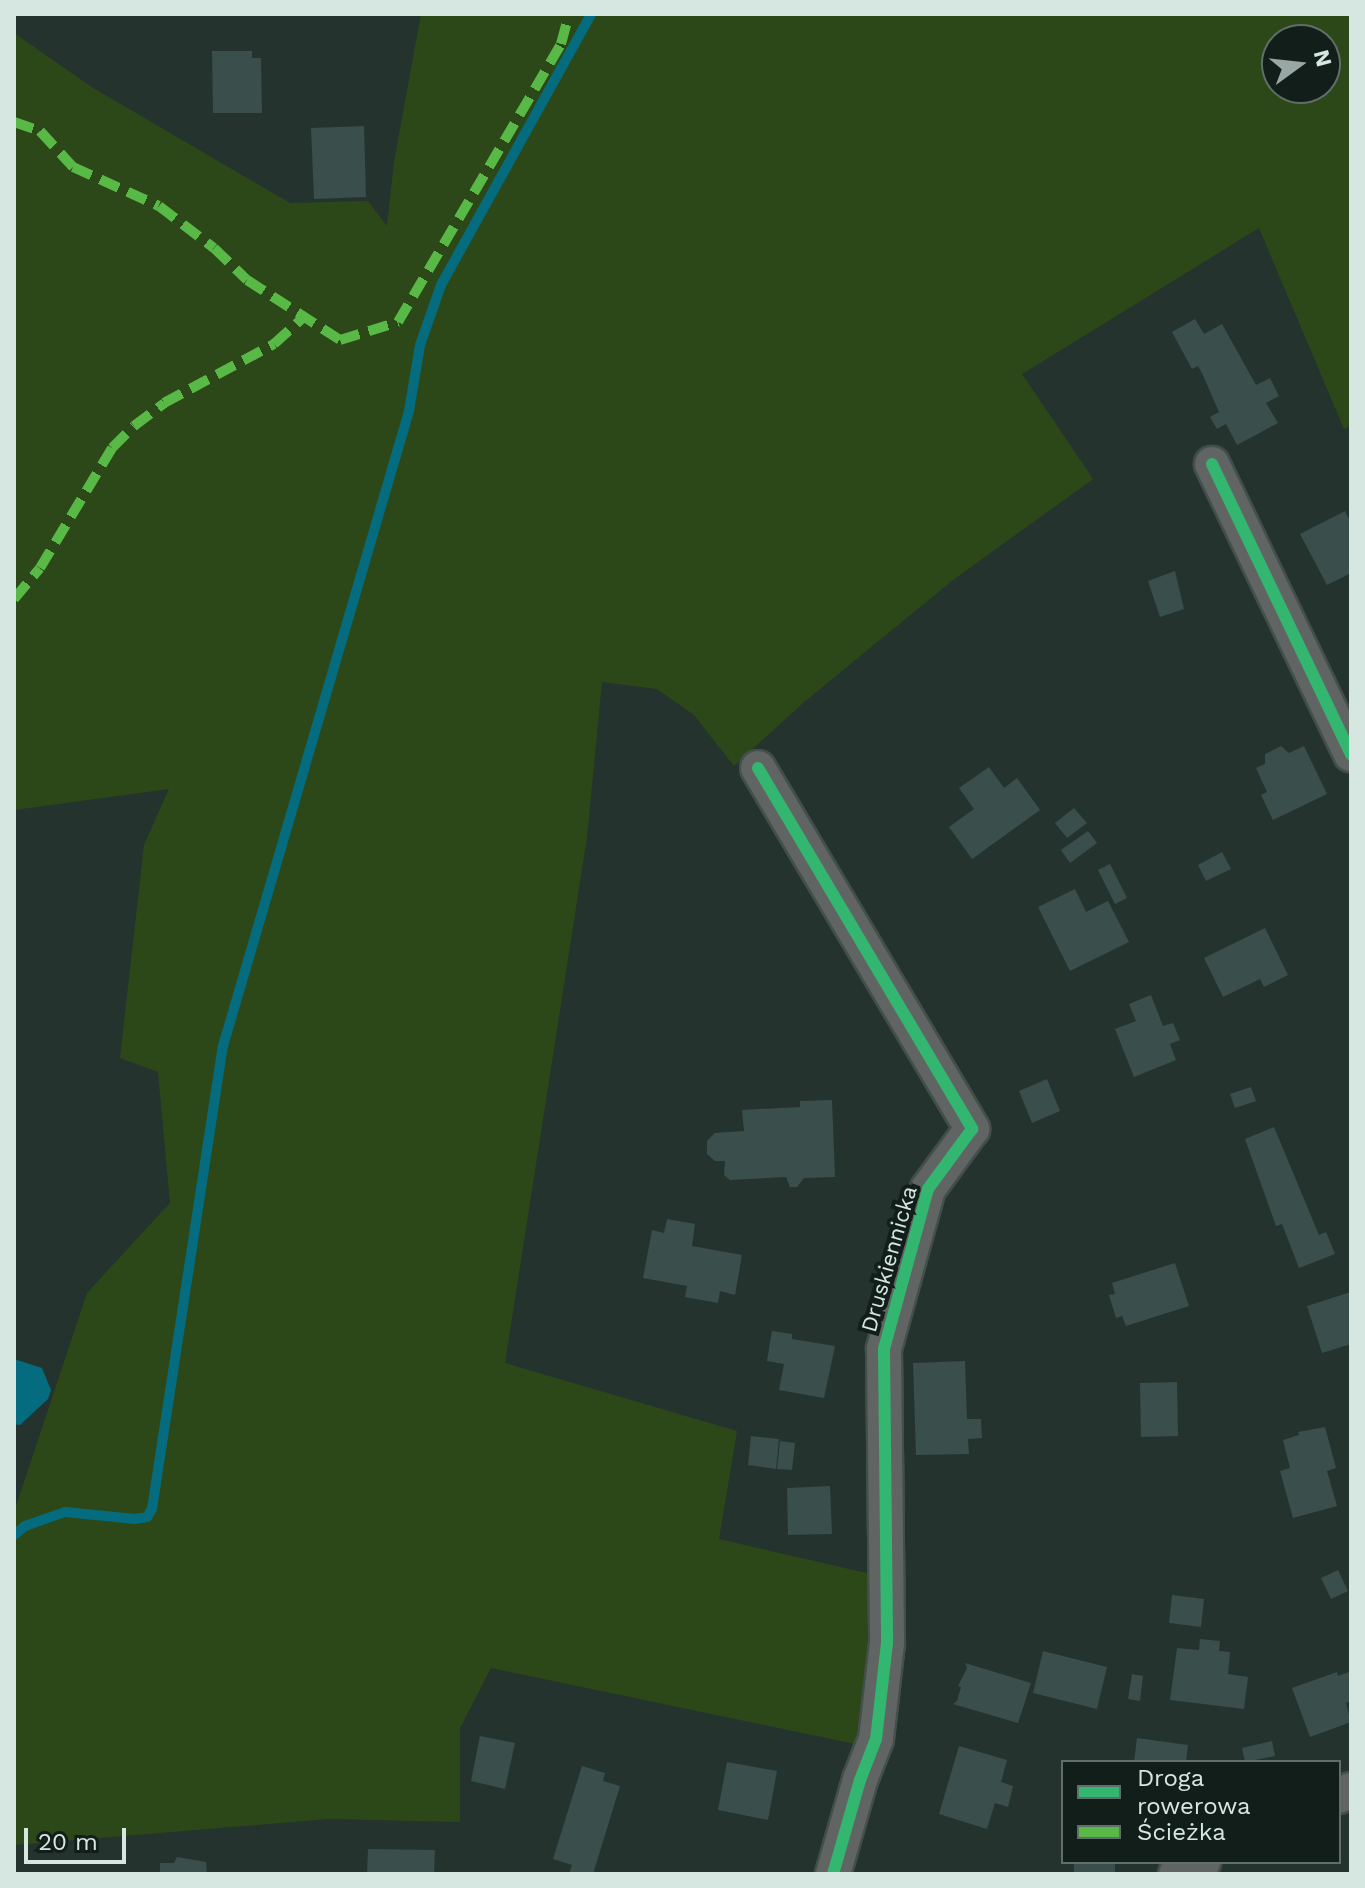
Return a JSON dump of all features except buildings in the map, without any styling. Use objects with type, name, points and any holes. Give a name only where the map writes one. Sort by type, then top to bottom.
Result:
[{"type":"street","points":[[1212,464],[1351,754]]},
{"type":"street","name":"Druskiennicka","points":[[758,768],[972,1129],[928,1189],[884,1349],[887,1643],[876,1739],[860,1780],[833,1874]]},
{"type":"street","points":[[1176,1874],[1198,1864]]},
{"type":"green space","points":[[421,14],[1351,14],[1351,426],[1344,429],[1259,228],[1022,374],[1093,479],[953,580],[804,702],[734,766],[694,715],[657,689],[602,682],[587,837],[505,1363],[737,1431],[719,1539],[875,1575],[860,1745],[491,1668],[460,1728],[460,1822],[328,1819],[14,1845],[14,1512],[87,1293],[170,1203],[158,1072],[120,1058],[144,845],[169,789],[14,810],[14,33],[93,88],[290,203],[368,201],[387,226],[394,162]]},
{"type":"water","points":[[14,1359],[42,1368],[51,1390],[48,1399],[20,1425],[14,1424]]},
{"type":"waterway","points":[[14,1535],[25,1526],[65,1512],[135,1519],[147,1517],[152,1509],[223,1046],[409,411],[420,345],[441,285],[591,14]]},
{"type":"marked path","points":[[14,122],[40,131],[73,167],[159,206],[214,248],[247,280],[340,340],[398,322],[561,44],[569,14]]},
{"type":"marked path","points":[[14,599],[40,568],[112,448],[134,426],[164,403],[274,344],[306,315]]},
{"type":"cycle path","points":[[1212,464],[1351,754]]},
{"type":"cycle path","points":[[758,768],[972,1129],[928,1189],[884,1349],[887,1643],[876,1739],[860,1780],[833,1874]]}]
